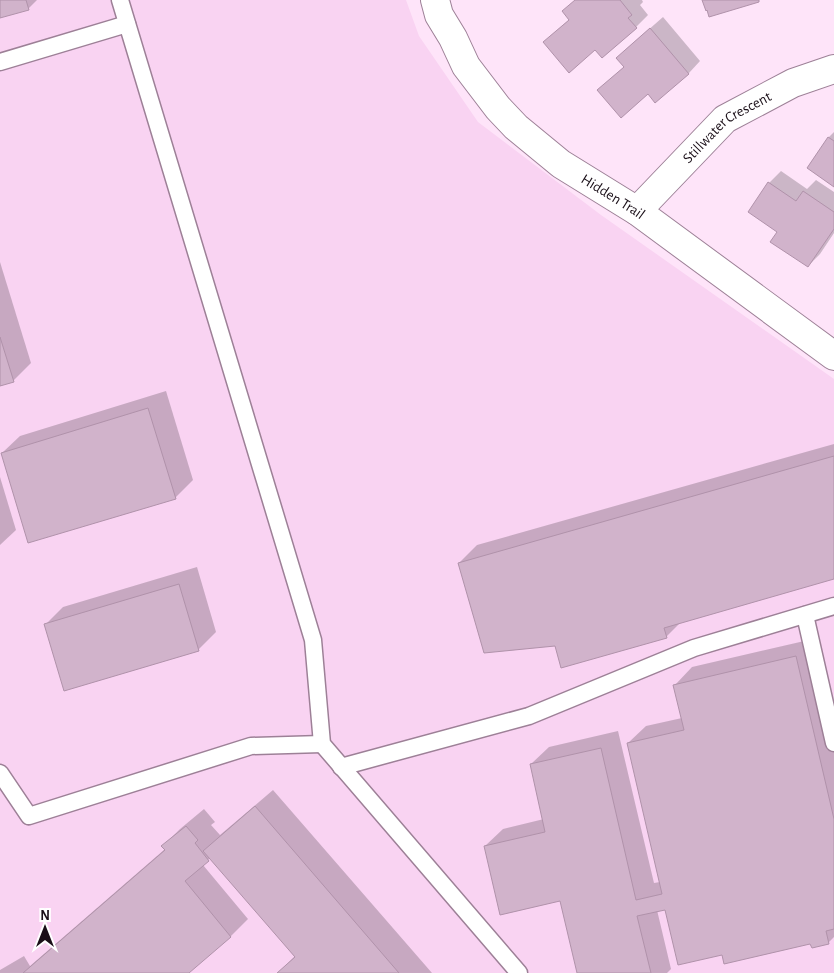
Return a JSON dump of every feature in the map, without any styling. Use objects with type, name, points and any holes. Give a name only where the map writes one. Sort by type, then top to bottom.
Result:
[{"type":"street","name":"Hidden Trail","points":[[435,0],[439,14],[466,66],[498,108],[516,127],[561,164],[637,211],[834,356]]},
{"type":"street","name":"Stillwater Crescent","points":[[637,211],[725,119],[793,83],[834,69]]},
{"type":"lane","points":[[120,0],[314,640],[322,744],[519,973]]},
{"type":"lane","points":[[0,62],[127,24]]},
{"type":"lane","points":[[341,767],[529,716],[694,648],[834,606]]},
{"type":"lane","points":[[805,615],[834,742]]},
{"type":"lane","points":[[0,773],[29,816],[252,746],[322,744]]},
{"type":"shaded area","points":[[0,0],[406,0],[419,36],[478,122],[601,215],[834,379],[834,973],[0,973]]},
{"type":"building","points":[[0,0],[26,0],[29,10],[0,18]]},
{"type":"building","points":[[575,0],[620,0],[632,15],[628,18],[637,28],[602,58],[595,50],[569,73],[543,42],[569,20],[562,11]]},
{"type":"building","points":[[702,0],[759,0],[759,2],[709,17]]},
{"type":"building","points":[[650,28],[689,74],[655,103],[648,94],[621,118],[597,90],[624,67],[616,58]]},
{"type":"building","points":[[828,137],[834,141],[834,187],[807,168]]},
{"type":"building","points":[[768,182],[796,201],[803,191],[834,212],[834,229],[808,267],[770,242],[777,232],[748,212]]},
{"type":"building","points":[[0,337],[14,382],[0,386]]},
{"type":"building","points":[[148,408],[176,499],[28,543],[1,453]]},
{"type":"building","points":[[834,456],[834,579],[664,628],[667,638],[561,668],[555,646],[484,653],[458,563]]},
{"type":"building","points":[[179,584],[199,651],[64,691],[44,624]]},
{"type":"building","points":[[796,656],[834,819],[834,929],[826,931],[829,944],[812,948],[810,944],[724,964],[722,955],[678,965],[665,910],[637,916],[651,973],[577,973],[560,901],[500,915],[484,846],[545,832],[530,764],[601,748],[636,900],[662,894],[627,743],[684,730],[673,685]]},
{"type":"building","points":[[255,806],[399,973],[277,973],[295,957],[203,851]]},
{"type":"building","points":[[186,826],[198,840],[195,843],[209,861],[185,881],[231,937],[189,973],[23,973],[165,850],[161,846]]}]
